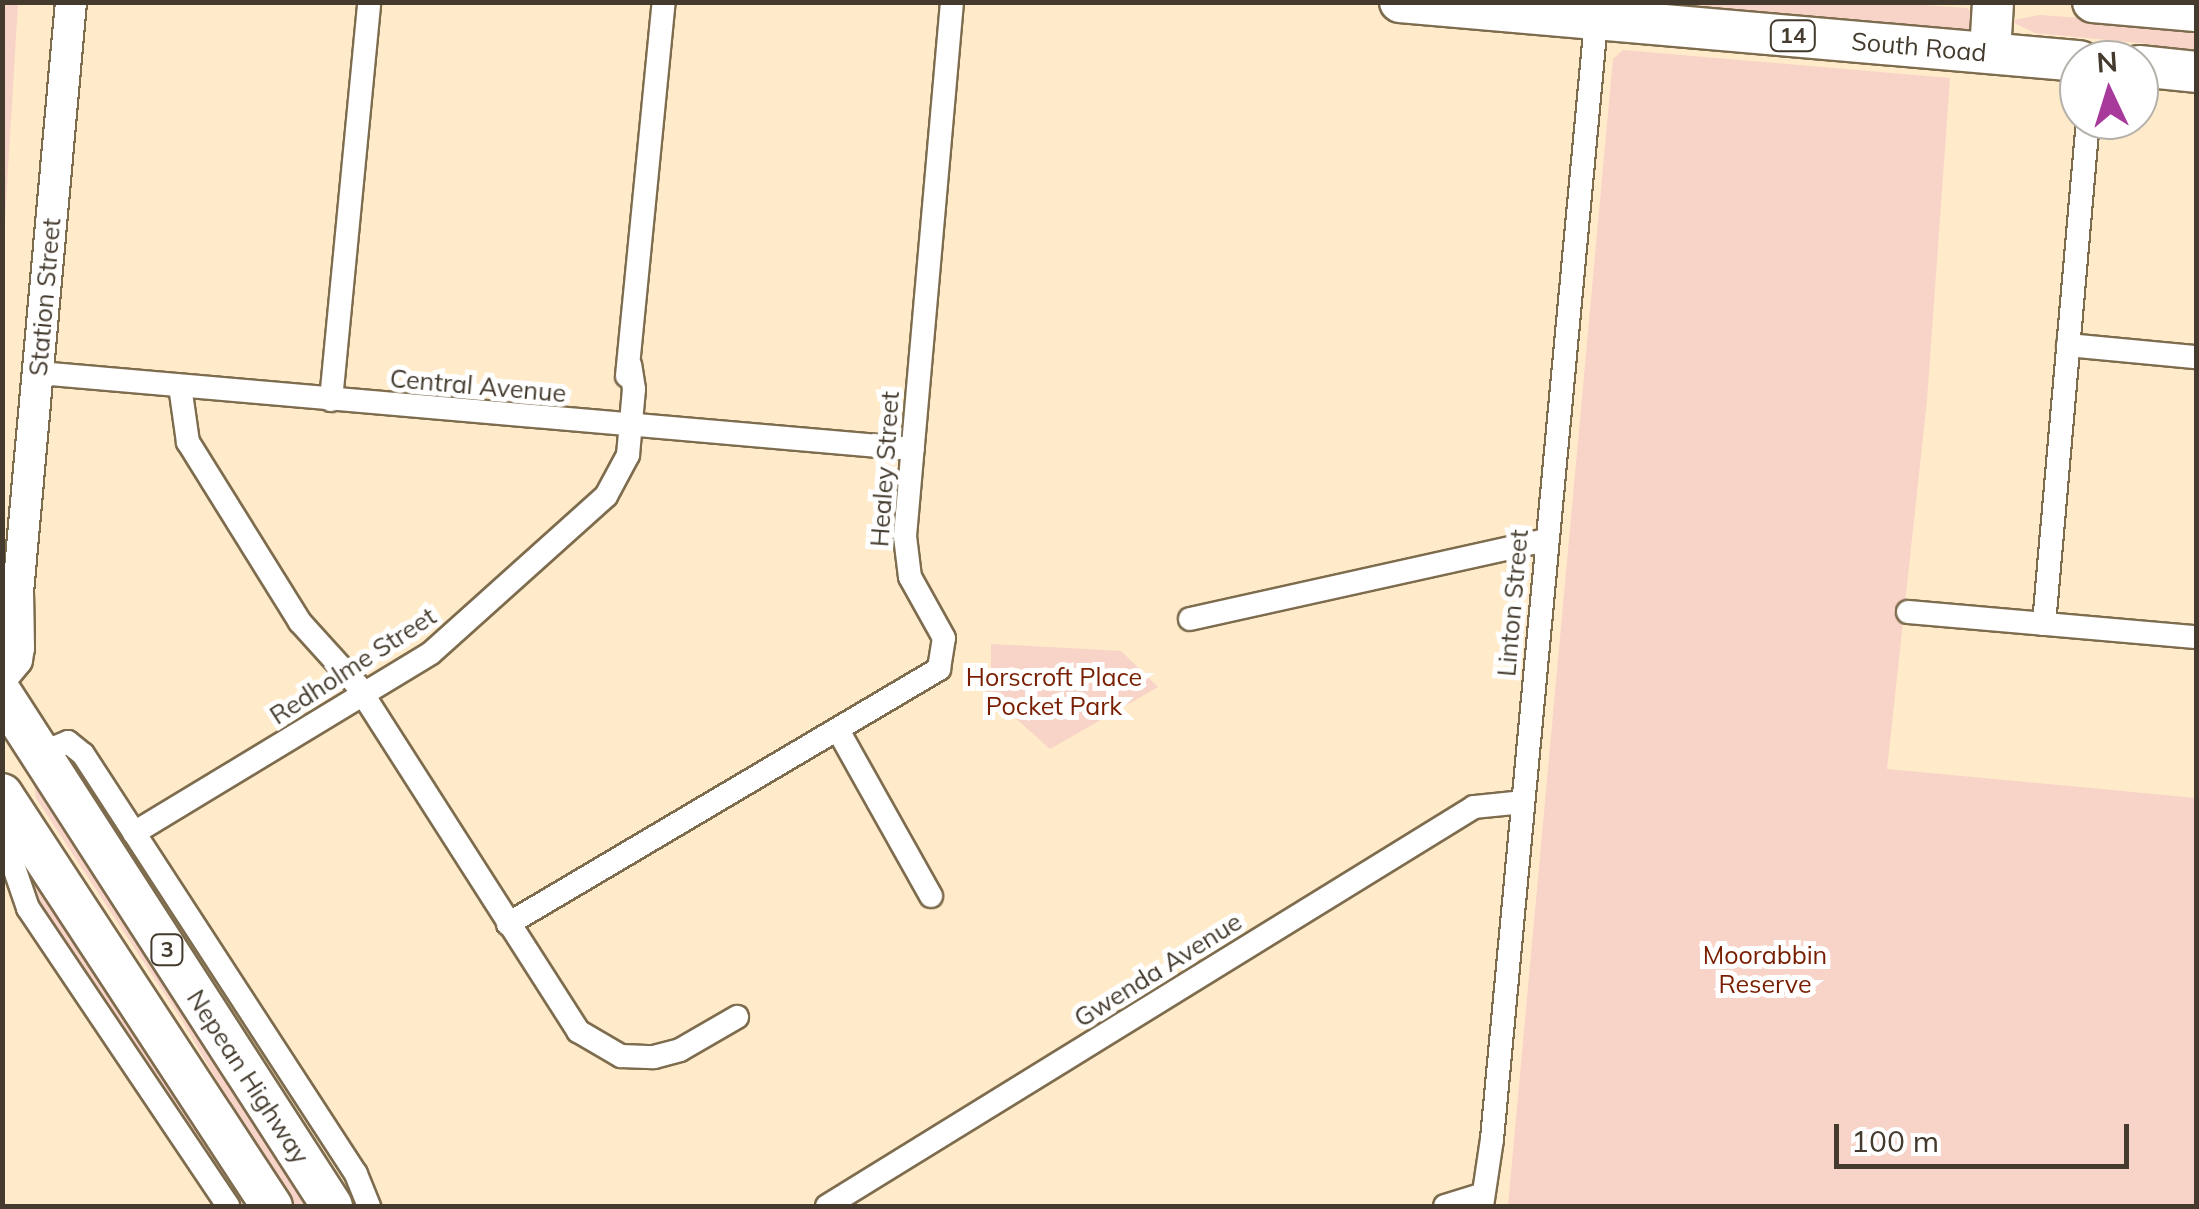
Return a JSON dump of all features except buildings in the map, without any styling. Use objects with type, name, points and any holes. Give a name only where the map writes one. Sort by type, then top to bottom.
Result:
[{"type":"highway","name":"South Road","points":[[1400,2],[1597,11],[2059,59]]},
{"type":"highway","points":[[1990,54],[1994,2]]},
{"type":"highway","points":[[2093,2],[2196,10]]},
{"type":"highway","points":[[2159,68],[2196,72]]},
{"type":"highway","name":"Nepean Highway","points":[[2,694],[332,1206]]},
{"type":"highway","points":[[2,778],[40,752]]},
{"type":"highway","name":"Nepean Highway","points":[[10,806],[272,1206]]},
{"type":"main road","name":"Station Street","points":[[2,678],[17,660],[21,626],[18,592],[71,2]]},
{"type":"main road","name":"Station Street","points":[[2,621],[18,592]]},
{"type":"street","points":[[331,400],[369,2]]},
{"type":"street","name":"Redholme Street","points":[[134,833],[447,640],[606,496],[620,473],[664,2]]},
{"type":"street","name":"Healey Street","points":[[508,924],[931,678],[943,658],[944,638],[907,565],[913,449],[952,2]]},
{"type":"street","name":"Linton Street","points":[[1481,1201],[1492,1138],[1597,11]]},
{"type":"street","points":[[2044,624],[2086,140]]},
{"type":"street","points":[[2068,346],[2196,357]]},
{"type":"street","name":"Central Avenue","points":[[39,373],[913,449]]},
{"type":"street","points":[[180,386],[181,418],[188,442],[300,622],[341,664],[566,1017],[608,1051],[638,1058],[666,1054],[736,1017]]},
{"type":"street","points":[[1190,619],[1546,540]]},
{"type":"street","points":[[1908,612],[2196,637]]},
{"type":"street","points":[[839,732],[931,896]]},
{"type":"street","points":[[40,752],[59,742],[73,744],[364,1188],[369,1206]]},
{"type":"street","name":"Gwenda Avenue","points":[[827,1206],[1474,807],[1523,802]]},
{"type":"street","points":[[10,806],[7,847],[28,908],[228,1206]]},
{"type":"street","points":[[1446,1206],[1481,1201]]},
{"type":"green space","points":[[2,3],[18,3],[3,252]]},
{"type":"green space","points":[[1636,3],[1892,3],[1967,8],[1973,14],[1973,29],[1970,34]]},
{"type":"green space","points":[[2039,15],[2196,26],[2196,54],[2159,46],[2159,40],[2035,33],[2010,21]]},
{"type":"green space","name":"Moorabbin Reserve","points":[[1623,50],[1950,78],[1927,400],[1887,769],[2196,798],[2196,1206],[1508,1206],[1613,59]]},
{"type":"green space","name":"Horscroft Place Pocket Park","points":[[991,644],[1121,651],[1158,687],[1050,749],[980,686],[991,669]]},
{"type":"green space","points":[[33,776],[314,1206],[290,1206],[183,1022],[36,798]]},
{"type":"green space","points":[[12,839],[248,1203],[243,1206],[233,1197],[136,1048],[40,918]]}]
